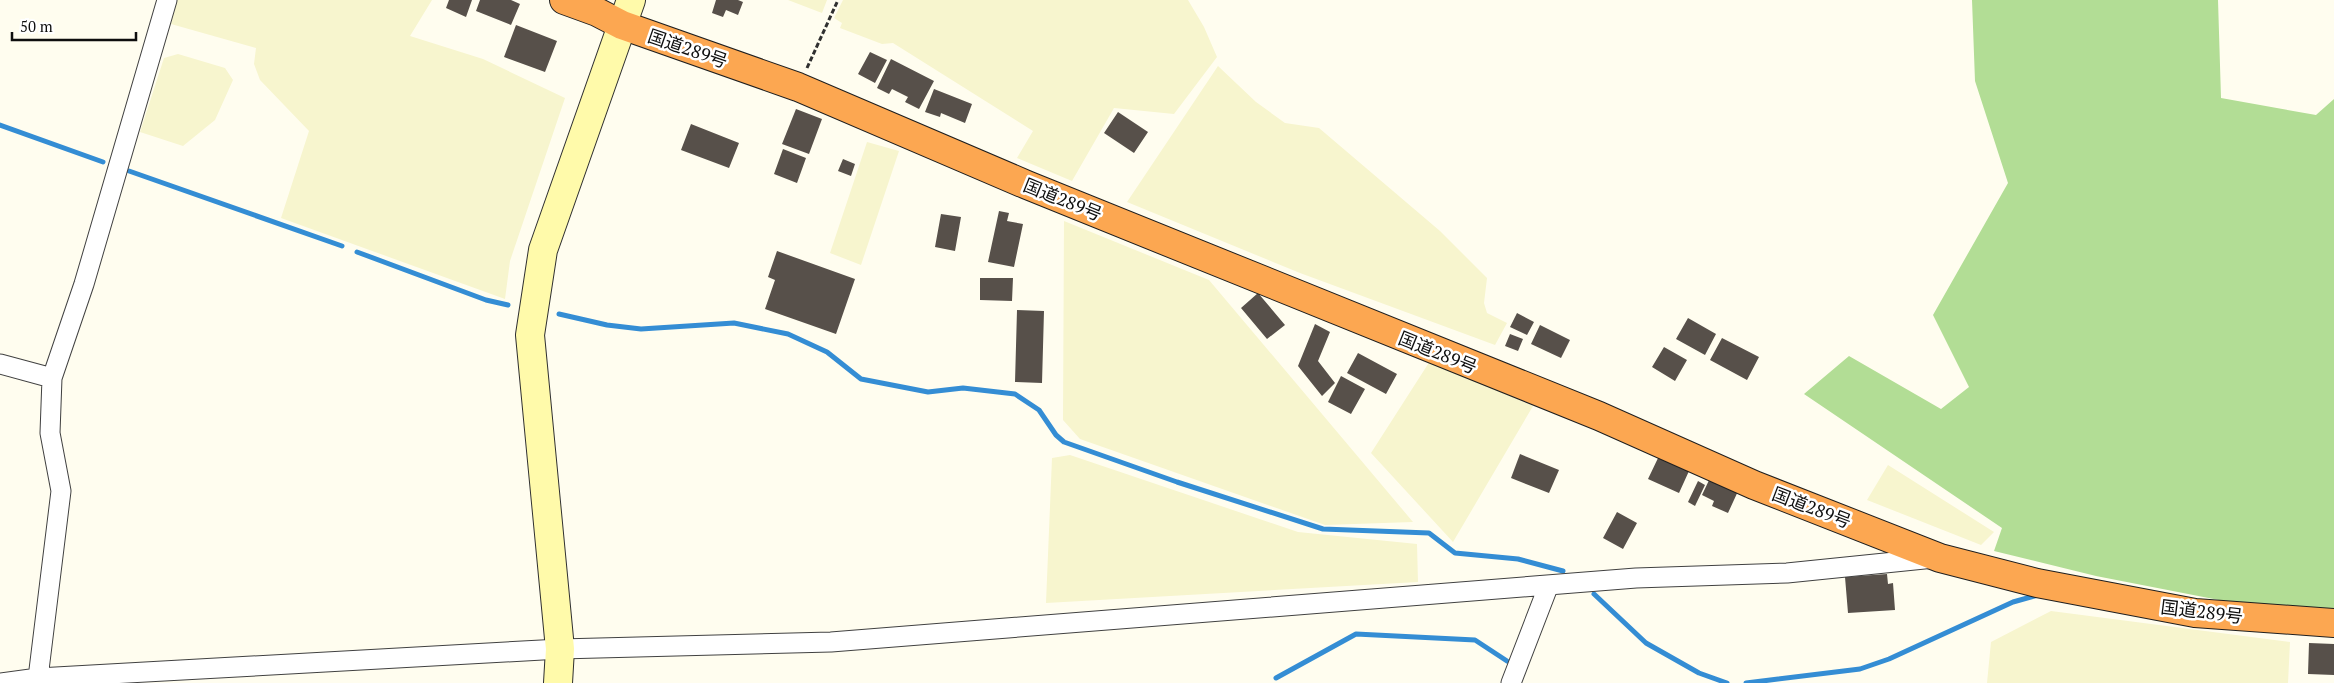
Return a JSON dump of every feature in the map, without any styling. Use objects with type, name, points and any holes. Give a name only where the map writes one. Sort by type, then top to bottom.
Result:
[{"type":"highway","name":"国道289号","points":[[564,0],[597,12],[626,12],[1073,204],[1599,416],[1754,485],[1940,558],[2037,583],[2195,613],[2334,623]]},
{"type":"street","points":[[38,678],[61,491],[50,433],[52,378],[84,284],[167,0]]},
{"type":"street","points":[[558,683],[560,649],[530,335],[543,250],[626,12]]},
{"type":"street","points":[[0,364],[52,378]]},
{"type":"street","points":[[0,683],[38,678],[560,649],[848,641],[1548,587],[1636,578],[1787,573],[1940,558]]},
{"type":"street","points":[[1511,683],[1548,587]]},
{"type":"path","points":[[798,87],[838,0]]},
{"type":"shaded area","points":[[177,0],[432,0],[410,36],[483,59],[565,98],[510,261],[505,299],[281,218],[309,131],[260,80],[254,64],[256,48],[171,24]]},
{"type":"shaded area","points":[[788,0],[827,0],[822,13]]},
{"type":"shaded area","points":[[843,0],[1188,0],[1204,27],[1217,57],[1174,114],[1114,108],[1072,181],[1017,158],[1033,131],[893,43],[882,44],[840,28],[842,23],[834,18]]},
{"type":"shaded area","points":[[178,54],[225,68],[233,80],[215,120],[183,146],[140,132],[164,58]]},
{"type":"shaded area","points":[[1218,66],[1256,102],[1285,123],[1319,128],[1440,231],[1487,278],[1484,303],[1487,313],[1507,323],[1495,345],[1300,273],[1127,202]]},
{"type":"shaded area","points":[[867,142],[899,151],[861,265],[830,253]]},
{"type":"shaded area","points":[[1064,221],[1209,280],[1413,522],[1325,525],[1080,439],[1063,420]]},
{"type":"shaded area","points":[[1430,361],[1533,406],[1453,542],[1371,453]]},
{"type":"shaded area","points":[[1070,455],[1298,532],[1417,544],[1418,582],[1046,603],[1052,458]]},
{"type":"shaded area","points":[[1888,465],[1994,532],[1981,545],[1867,500]]},
{"type":"shaded area","points":[[2051,611],[2290,642],[2288,683],[1987,683],[1991,642]]},
{"type":"green space","points":[[1972,0],[2218,0],[2221,98],[2316,115],[2334,99],[2334,611],[2224,601],[2096,576],[1994,551],[2002,528],[1804,394],[1849,356],[1941,409],[1969,387],[1933,315],[2008,183],[1975,81]]},
{"type":"building","points":[[449,0],[472,0],[466,17],[446,8]]},
{"type":"building","points":[[480,0],[511,0],[520,4],[511,25],[476,11]]},
{"type":"building","points":[[716,0],[738,0],[743,2],[738,15],[726,10],[723,17],[712,13]]},
{"type":"building","points":[[516,25],[557,41],[545,72],[504,57]]},
{"type":"building","points":[[870,52],[887,60],[875,83],[858,74]]},
{"type":"building","points":[[891,59],[934,81],[919,109],[905,102],[908,97],[892,89],[889,94],[877,88]]},
{"type":"building","points":[[934,89],[972,104],[965,123],[941,113],[940,117],[925,112]]},
{"type":"building","points":[[796,109],[822,119],[809,154],[782,144]]},
{"type":"building","points":[[1118,112],[1148,132],[1134,153],[1104,133]]},
{"type":"building","points":[[691,124],[739,143],[729,168],[681,150]]},
{"type":"building","points":[[783,149],[806,158],[797,183],[774,174]]},
{"type":"building","points":[[843,159],[855,164],[851,176],[838,171]]},
{"type":"building","points":[[999,211],[1009,213],[1007,221],[1023,224],[1014,267],[988,262]]},
{"type":"building","points":[[941,214],[961,217],[955,251],[935,247]]},
{"type":"building","points":[[777,251],[855,279],[836,334],[765,309],[775,280],[768,277]]},
{"type":"building","points":[[980,278],[1013,278],[1012,301],[980,300]]},
{"type":"building","points":[[1258,293],[1285,325],[1267,339],[1241,308]]},
{"type":"building","points":[[1017,310],[1044,311],[1042,383],[1015,382]]},
{"type":"building","points":[[1517,313],[1534,322],[1527,335],[1510,327]]},
{"type":"building","points":[[1688,318],[1716,334],[1705,355],[1676,339]]},
{"type":"building","points":[[1315,324],[1330,332],[1318,361],[1335,383],[1322,396],[1298,366]]},
{"type":"building","points":[[1540,325],[1570,340],[1561,358],[1531,344]]},
{"type":"building","points":[[1510,334],[1523,339],[1518,351],[1505,346]]},
{"type":"building","points":[[1722,338],[1759,357],[1747,380],[1710,360]]},
{"type":"building","points":[[1664,347],[1687,360],[1675,381],[1652,367]]},
{"type":"building","points":[[1358,353],[1397,374],[1386,394],[1347,373]]},
{"type":"building","points":[[1341,376],[1365,389],[1351,414],[1328,402]]},
{"type":"building","points":[[1520,454],[1559,470],[1549,493],[1511,478]]},
{"type":"building","points":[[1659,456],[1689,471],[1679,493],[1648,479]]},
{"type":"building","points":[[1711,476],[1739,489],[1728,513],[1712,506],[1714,501],[1702,495]]},
{"type":"building","points":[[1698,481],[1705,485],[1695,506],[1688,502]]},
{"type":"building","points":[[1617,512],[1637,523],[1623,549],[1603,538]]},
{"type":"building","points":[[1887,574],[1888,584],[1893,583],[1895,610],[1848,613],[1845,577]]},
{"type":"building","points":[[2309,643],[2334,644],[2334,675],[2308,674]]},
{"type":"waterway","points":[[0,125],[103,162]]},
{"type":"waterway","points":[[129,171],[342,246]]},
{"type":"waterway","points":[[357,252],[486,300],[508,305]]},
{"type":"waterway","points":[[559,314],[607,325],[641,329],[734,323],[788,334],[827,352],[861,379],[928,392],[963,388],[1015,394],[1039,410],[1056,435],[1064,442],[1177,482],[1323,529],[1429,533],[1455,553],[1518,559],[1563,571]]},
{"type":"waterway","points":[[1594,594],[1646,643],[1699,673],[1727,683]]},
{"type":"waterway","points":[[1746,683],[1860,669],[1889,659],[2013,602],[2038,595]]},
{"type":"waterway","points":[[1276,678],[1356,634],[1475,640],[1507,661]]}]
